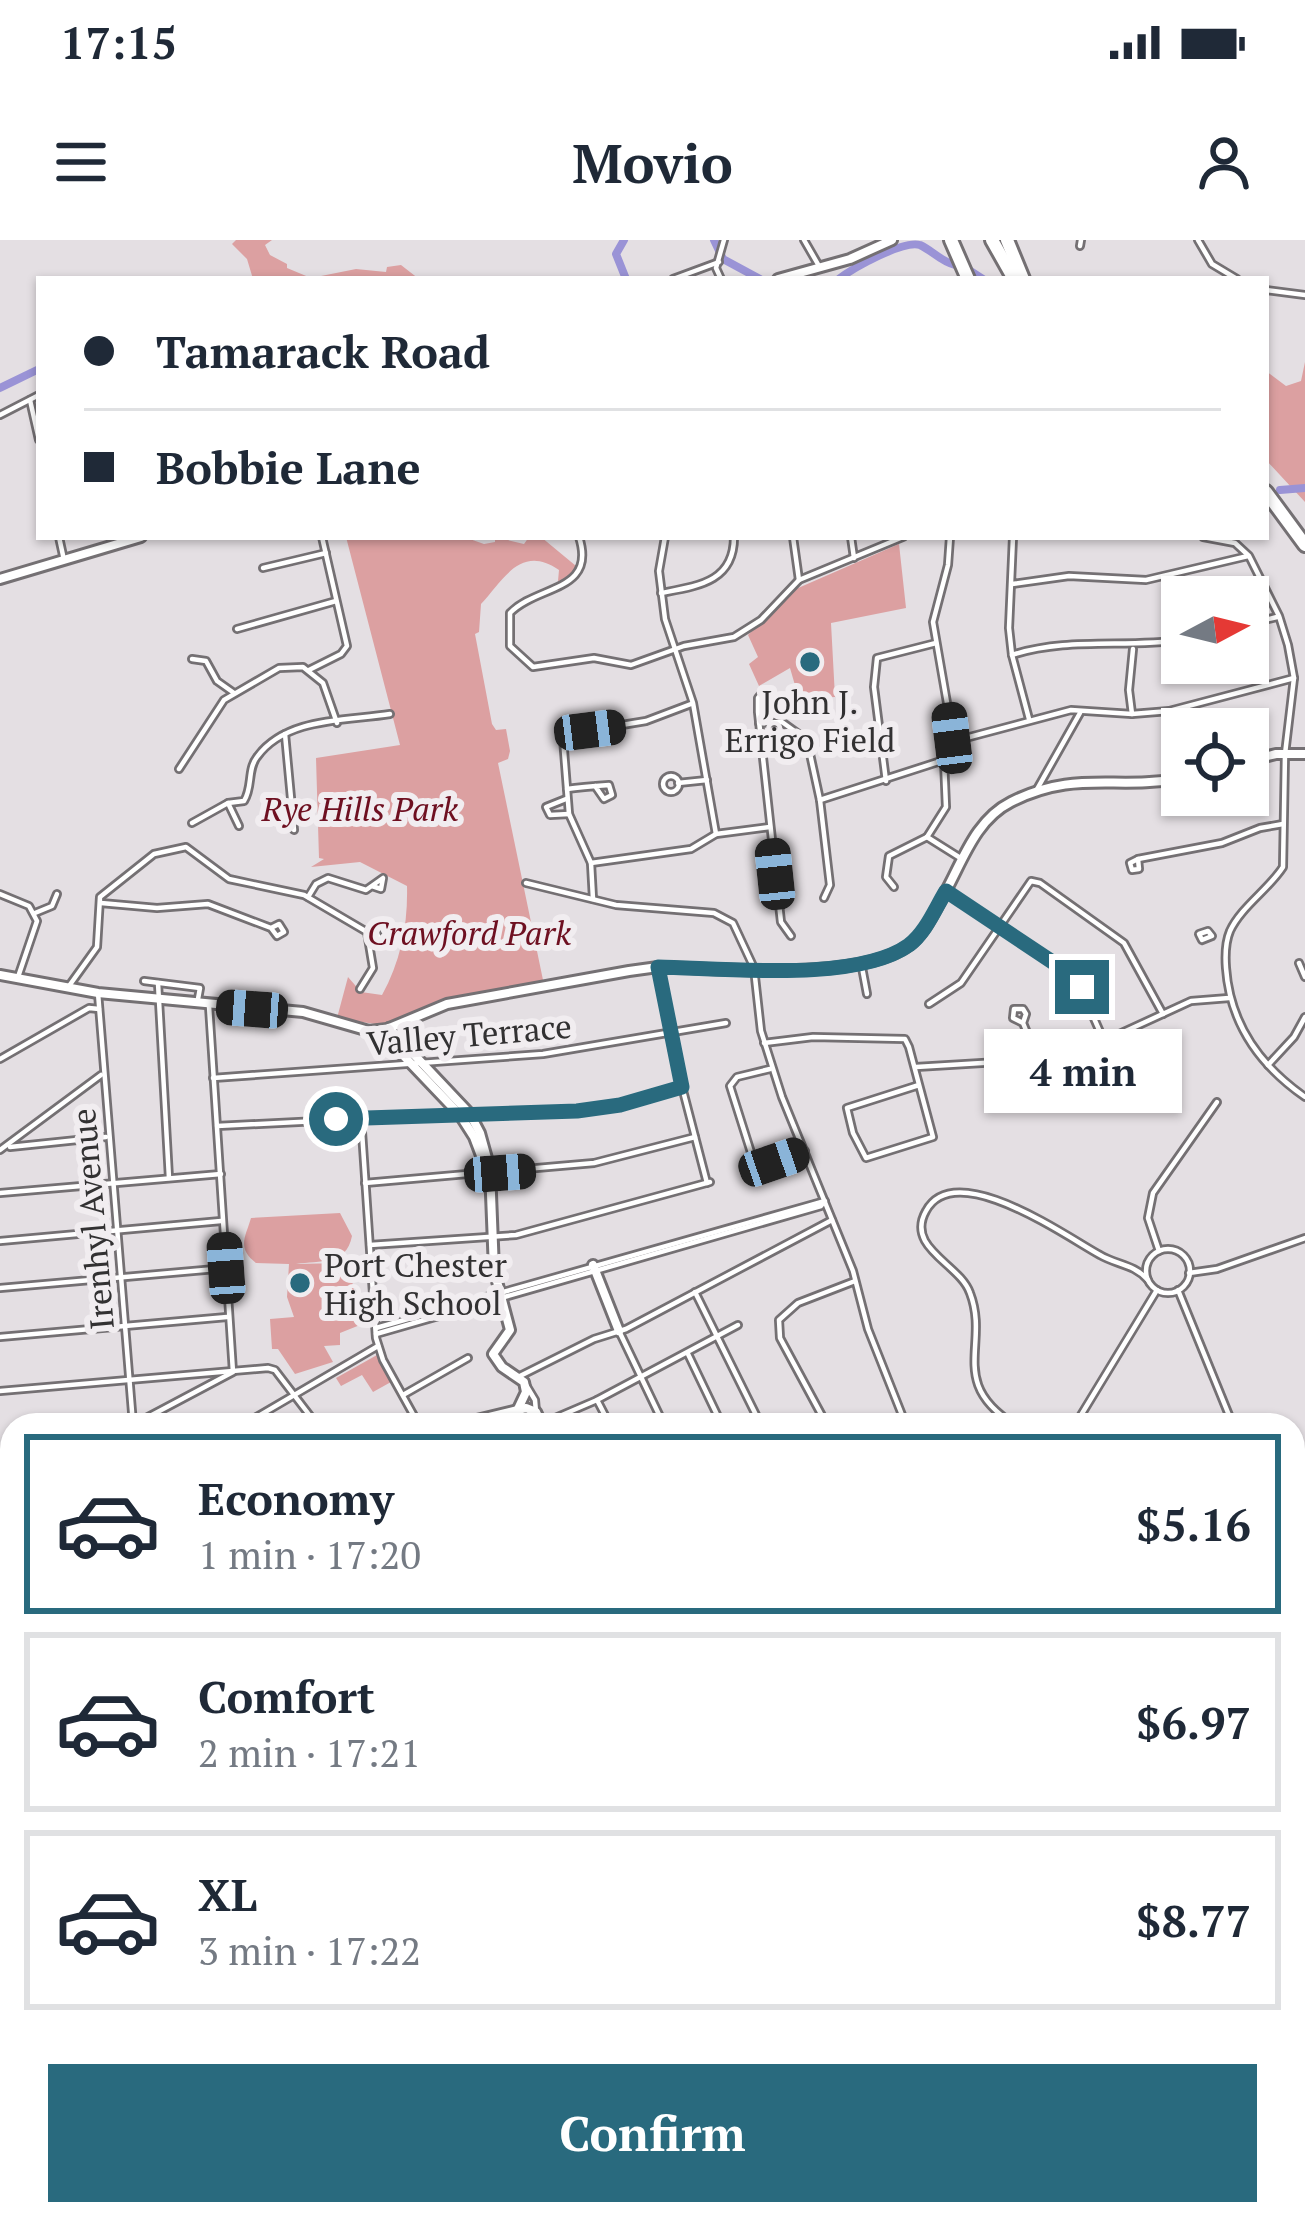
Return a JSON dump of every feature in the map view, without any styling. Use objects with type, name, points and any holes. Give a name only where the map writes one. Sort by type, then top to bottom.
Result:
[{"type":"highway","points":[[989,240],[1013,276]]},
{"type":"highway","points":[[1007,240],[1014,276]]},
{"type":"highway","points":[[954,246],[967,276]]},
{"type":"highway","points":[[1269,492],[1305,542]]},
{"type":"street","points":[[720,276],[716,268],[724,240]]},
{"type":"street","points":[[804,240],[818,274],[892,240]]},
{"type":"street","points":[[1198,240],[1212,264],[1232,276]]},
{"type":"street","points":[[686,276],[719,262]]},
{"type":"street","points":[[1269,290],[1305,295]]},
{"type":"street","points":[[0,415],[36,396]]},
{"type":"street","points":[[30,400],[36,426]]},
{"type":"street","points":[[60,540],[64,560]]},
{"type":"street","points":[[0,579],[131,540]]},
{"type":"street","points":[[179,769],[215,711],[234,694],[279,668],[309,670],[346,648],[323,540]]},
{"type":"street","points":[[579,540],[582,563],[572,579],[528,597],[510,613],[507,637],[513,652],[533,667],[594,658],[627,665],[744,633],[799,580],[896,540]]},
{"type":"street","points":[[664,540],[659,571],[662,592],[693,703],[716,834]]},
{"type":"street","points":[[662,592],[709,584],[728,565],[733,540]]},
{"type":"street","points":[[793,540],[799,580]]},
{"type":"street","points":[[851,540],[854,558]]},
{"type":"street","points":[[950,540],[948,565],[934,610],[955,749]]},
{"type":"street","points":[[1013,540],[1012,655],[1029,719]]},
{"type":"street","points":[[1218,540],[1234,543],[1250,556],[1279,616],[1294,678],[1285,754],[1282,871],[1234,923],[1227,940],[1229,998],[1246,1038],[1305,1097]]},
{"type":"street","points":[[262,568],[326,553]]},
{"type":"street","points":[[1012,584],[1070,576],[1146,580],[1250,556]]},
{"type":"street","points":[[237,628],[337,601]]},
{"type":"street","points":[[1269,619],[1279,616]]},
{"type":"street","points":[[886,781],[874,687],[877,658],[936,643]]},
{"type":"street","points":[[1012,655],[1052,646],[1161,643]]},
{"type":"street","points":[[1132,714],[1133,646]]},
{"type":"street","points":[[192,659],[206,662],[217,681],[234,694]]},
{"type":"street","points":[[309,670],[323,683],[338,723]]},
{"type":"street","points":[[820,800],[944,760],[962,739],[1029,719],[1082,710],[1132,714],[1202,704],[1294,678]]},
{"type":"street","points":[[762,693],[757,703],[770,827],[781,922],[790,936]]},
{"type":"street","points":[[593,899],[591,862],[566,799],[563,738],[646,721],[693,703]]},
{"type":"street","points":[[1036,791],[1082,710]]},
{"type":"street","points":[[192,823],[228,803],[240,804],[248,796],[255,759],[284,733],[390,714]]},
{"type":"street","points":[[759,723],[782,722],[807,740],[830,885],[824,898]]},
{"type":"street","points":[[284,733],[294,830]]},
{"type":"street","points":[[1269,757],[1305,754]]},
{"type":"street","points":[[894,887],[886,877],[889,856],[927,837],[947,803],[944,760]]},
{"type":"street","points":[[678,783],[707,780]]},
{"type":"street","points":[[0,975],[98,993],[303,1012],[361,1029],[384,1029],[447,1004],[658,967],[809,970],[861,962],[896,952],[917,938],[962,859],[996,812],[1036,791],[1070,781],[1135,785],[1161,781]]},
{"type":"street","points":[[567,789],[595,786]]},
{"type":"street","points":[[566,799],[546,807],[550,815],[569,814]]},
{"type":"street","points":[[228,803],[239,826]]},
{"type":"street","points":[[1138,859],[1222,843],[1286,824]]},
{"type":"street","points":[[591,862],[692,849],[716,834],[770,827]]},
{"type":"street","points":[[927,837],[962,859]]},
{"type":"street","points":[[68,989],[97,947],[104,894],[154,854],[186,848],[229,879],[308,897],[369,932],[376,931],[378,938],[370,942],[373,971],[360,988]]},
{"type":"street","points":[[308,897],[316,884],[328,878],[366,890],[372,886]]},
{"type":"street","points":[[929,1004],[961,983],[1031,881],[1124,943],[1163,1014]]},
{"type":"street","points":[[526,883],[616,905],[698,910],[733,923],[754,968],[772,1069],[856,1281],[872,1341],[901,1413]]},
{"type":"street","points":[[946,891],[1078,982],[1103,1041]]},
{"type":"street","points":[[0,894],[29,905],[35,913],[34,931],[17,979]]},
{"type":"street","points":[[35,913],[52,906],[57,894]]},
{"type":"street","points":[[101,903],[157,908],[208,904],[271,928]]},
{"type":"street","points":[[1212,936],[1227,940]]},
{"type":"street","points":[[861,962],[867,994]]},
{"type":"street","points":[[1299,962],[1305,977]]},
{"type":"street","points":[[370,1245],[520,1234],[709,1182],[669,1034],[658,967]]},
{"type":"street","points":[[145,981],[200,988],[213,1078],[233,1372]]},
{"type":"street","points":[[158,983],[169,1178]]},
{"type":"street","name":"Irenhyl Avenue","points":[[98,993],[132,1413]]},
{"type":"street","points":[[914,1067],[1037,1057],[1103,1041],[1191,1001],[1229,998]]},
{"type":"street","points":[[0,1060],[89,1008],[99,1009]]},
{"type":"street","points":[[1268,1065],[1305,1017]]},
{"type":"street","name":"Valley Terrace","points":[[213,1078],[543,1054],[726,1023]]},
{"type":"street","points":[[1024,1023],[1037,1057]]},
{"type":"street","points":[[384,1029],[410,1062],[465,1115]]},
{"type":"street","points":[[384,1029],[422,1064],[465,1115],[489,1159],[491,1237],[510,1334],[494,1347],[493,1354],[522,1381],[535,1400],[536,1413],[518,1409],[502,1413]]},
{"type":"street","points":[[764,1043],[813,1037],[905,1039],[914,1067],[919,1085],[933,1137],[863,1157],[845,1113],[848,1106],[919,1085]]},
{"type":"street","points":[[772,1069],[737,1078],[730,1086],[757,1165],[805,1151]]},
{"type":"street","points":[[2,1149],[103,1073]]},
{"type":"street","points":[[217,1126],[605,1108],[682,1087]]},
{"type":"street","points":[[1159,1251],[1148,1218],[1153,1193],[1217,1102]]},
{"type":"street","points":[[362,1117],[378,1346],[413,1413]]},
{"type":"street","points":[[2,1149],[108,1137]]},
{"type":"street","points":[[365,1183],[594,1163],[695,1137]]},
{"type":"street","points":[[0,1193],[220,1174]]},
{"type":"street","points":[[1000,1413],[978,1382],[973,1363],[971,1296],[963,1278],[926,1244],[922,1231],[926,1210],[937,1199],[952,1193],[985,1197],[1037,1217],[1108,1259],[1132,1265],[1149,1261],[1159,1251],[1178,1252],[1188,1263],[1189,1273],[1178,1290]]},
{"type":"street","points":[[376,1331],[821,1206],[825,1201]]},
{"type":"street","points":[[522,1381],[594,1339],[620,1331],[832,1220]]},
{"type":"street","points":[[0,1241],[223,1221]]},
{"type":"street","points":[[1189,1273],[1216,1269],[1305,1238]]},
{"type":"street","points":[[1148,1280],[1149,1261]]},
{"type":"street","points":[[1132,1265],[1157,1290],[1178,1290]]},
{"type":"street","points":[[0,1288],[226,1268]]},
{"type":"street","points":[[594,1268],[658,1413]]},
{"type":"street","points":[[821,1413],[780,1338],[779,1320],[798,1303],[856,1281]]},
{"type":"street","points":[[1082,1413],[1157,1290]]},
{"type":"street","points":[[1178,1290],[1228,1413]]},
{"type":"street","points":[[695,1292],[755,1413]]},
{"type":"street","points":[[0,1337],[230,1317]]},
{"type":"street","points":[[568,1413],[738,1325]]},
{"type":"street","points":[[262,1413],[378,1346]]},
{"type":"street","points":[[686,1352],[716,1413]]},
{"type":"street","points":[[404,1395],[468,1358]]},
{"type":"street","points":[[0,1391],[272,1368],[307,1413]]},
{"type":"street","points":[[154,1413],[233,1372]]},
{"type":"street","points":[[200,1387],[205,1373]]},
{"type":"street","points":[[518,1409],[522,1381]]},
{"type":"street","points":[[597,1400],[604,1413]]},
{"type":"green space","points":[[272,240],[265,245],[270,255],[306,276],[252,276],[247,259],[232,244]]},
{"type":"green space","points":[[401,265],[415,276],[321,276],[356,269],[386,272],[387,267]]},
{"type":"green space","points":[[1305,362],[1305,502],[1269,463],[1269,373],[1286,386],[1301,381]]},
{"type":"green space","name":"Crawford Park","points":[[347,540],[473,540],[484,544],[507,540],[524,544],[545,540],[576,566],[567,580],[558,581],[559,570],[546,563],[534,561],[514,568],[481,604],[475,634],[492,724],[496,730],[506,729],[510,751],[508,759],[498,763],[543,980],[436,1002],[381,1025],[337,1018],[348,977],[361,992],[382,995],[402,942],[407,886],[360,862],[311,867],[324,859],[319,858],[316,758],[400,745]]},
{"type":"green space","points":[[899,544],[906,608],[831,623],[835,697],[799,699],[790,668],[759,686],[749,664],[758,657],[748,635],[789,592]]},
{"type":"green space","points":[[340,1213],[352,1236],[344,1252],[331,1260],[296,1264],[343,1263],[350,1269],[360,1325],[340,1333],[340,1345],[324,1346],[333,1362],[295,1374],[278,1349],[272,1349],[270,1319],[294,1317],[287,1297],[289,1264],[256,1263],[246,1252],[245,1236],[251,1218]]},
{"type":"green space","points":[[377,1355],[391,1382],[373,1392],[362,1375],[341,1386],[336,1378]]},
{"type":"waterway","points":[[624,240],[616,254],[625,276]]},
{"type":"waterway","points":[[714,240],[723,259],[754,276]]},
{"type":"waterway","points":[[843,276],[878,256],[912,245],[955,265]]},
{"type":"waterway","points":[[966,268],[978,276]]},
{"type":"waterway","points":[[0,388],[36,370]]},
{"type":"waterway","points":[[1280,490],[1305,488]]},
{"type":"place","name":"John J. Errigo Field","points":[[810,662]]},
{"type":"place","name":"Port Chester High School","points":[[300,1283]]},
{"type":"route","points":[[336,1119],[577,1111],[620,1105],[682,1087],[658,967],[809,970],[869,960],[896,952],[917,938],[946,891],[1082,987]]},
{"type":"park label","name":"Rye Hills Park","points":[[360,808]]}]
